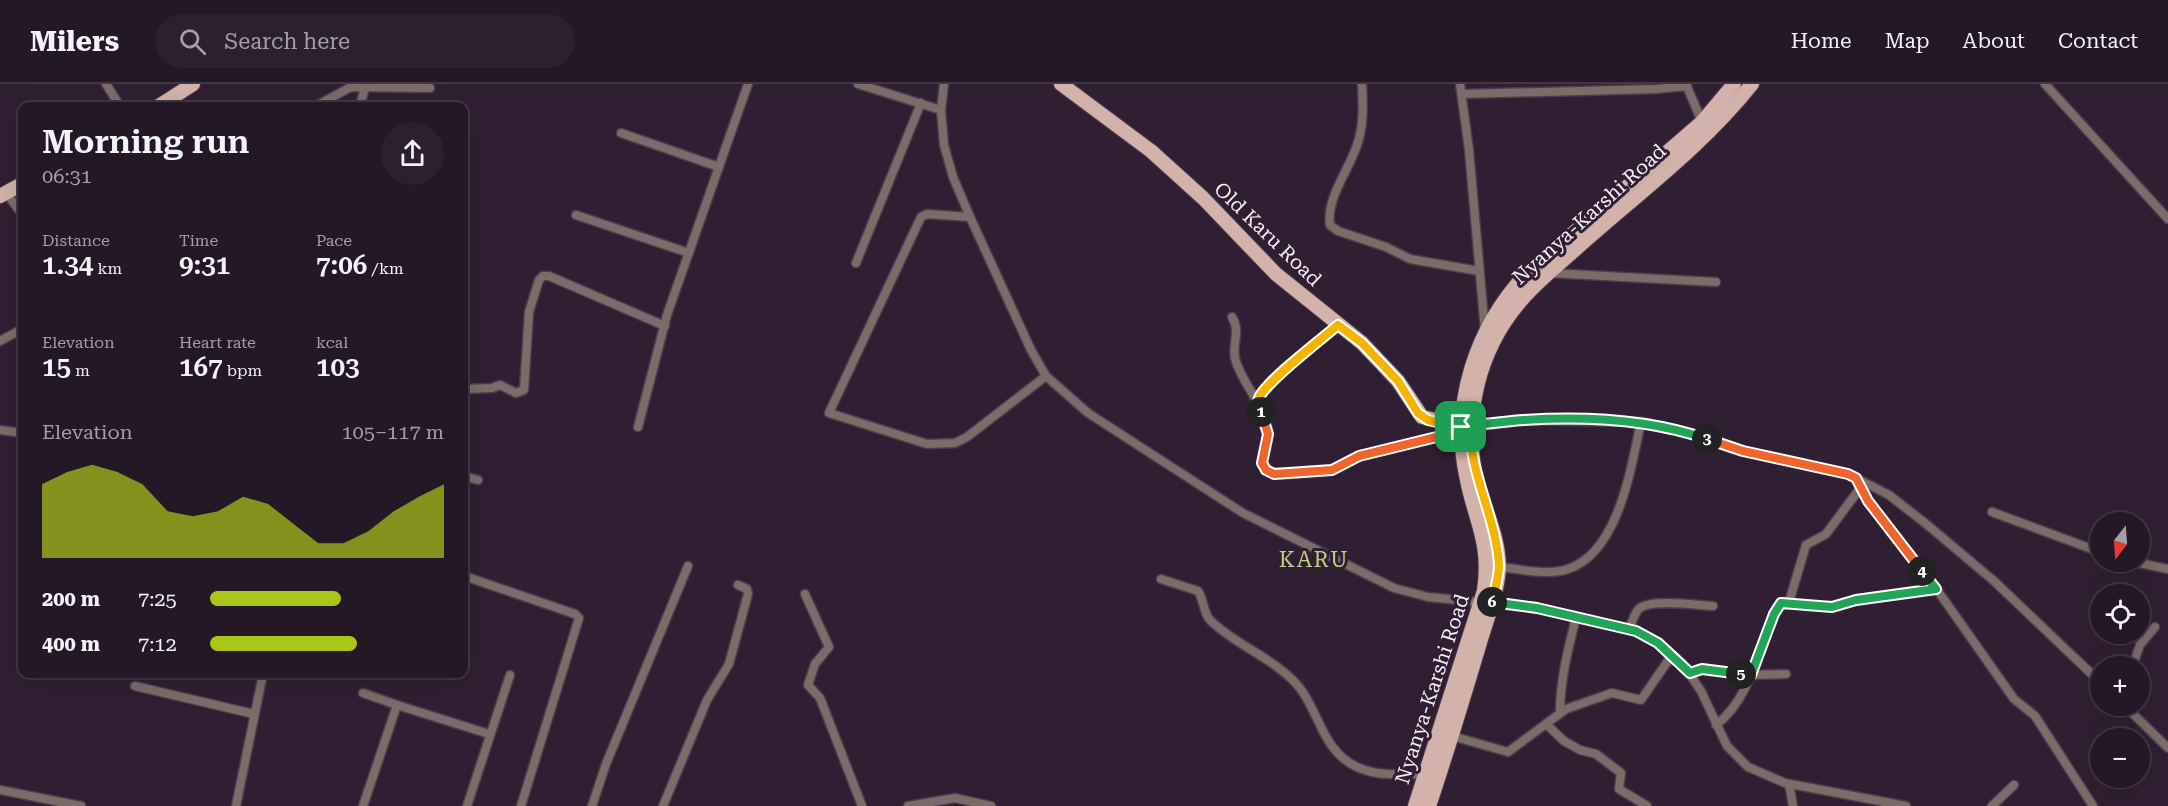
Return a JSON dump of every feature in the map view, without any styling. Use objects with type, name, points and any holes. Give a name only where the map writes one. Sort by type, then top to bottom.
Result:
[{"type":"main road","points":[[165,102],[193,84]]},
{"type":"main road","name":"Old Karu Road","points":[[1061,84],[1151,151],[1203,198],[1276,274],[1362,343],[1398,381],[1422,417],[1464,428]]},
{"type":"main road","name":"Nyanya-Karshi Road","points":[[1429,806],[1452,736],[1487,603],[1486,547],[1467,480],[1463,405],[1476,354],[1485,332],[1504,299],[1527,273],[1702,122],[1734,84]]},
{"type":"main road","name":"Nyanya-Karshi Road","points":[[1415,806],[1499,567],[1490,518],[1464,428],[1494,341],[1525,295],[1678,162],[1713,128],[1752,84]]},
{"type":"main road","points":[[3,194],[18,186]]},
{"type":"street","points":[[106,84],[117,102]]},
{"type":"street","points":[[638,427],[665,326],[748,84]]},
{"type":"street","points":[[858,84],[941,110]]},
{"type":"street","points":[[944,84],[941,110],[944,145],[970,217],[1021,330],[1046,376],[1088,413],[1188,480],[1244,513],[1394,588],[1428,597],[1537,608],[1629,629],[1658,643],[1690,673],[1716,725],[1736,758],[1761,774],[1789,784],[1906,806]]},
{"type":"street","points":[[1362,84],[1359,136],[1334,198],[1329,217],[1330,225],[1338,231],[1386,247],[1410,259],[1479,271]]},
{"type":"street","points":[[1460,84],[1485,332]]},
{"type":"street","points":[[2045,84],[2168,219]]},
{"type":"street","points":[[1462,94],[1656,89],[1686,85],[1702,122]]},
{"type":"street","points":[[322,102],[342,90],[365,86],[430,88]]},
{"type":"street","points":[[361,102],[365,86]]},
{"type":"street","points":[[856,263],[921,104]]},
{"type":"street","points":[[621,133],[719,167]]},
{"type":"street","points":[[3,194],[18,210]]},
{"type":"street","points":[[970,217],[927,214],[921,217],[829,413],[927,444],[955,443],[967,437],[1046,376]]},
{"type":"street","points":[[576,215],[689,253]]},
{"type":"street","points":[[1549,273],[1716,282]]},
{"type":"street","points":[[468,389],[492,388],[500,385],[516,393],[524,390],[529,312],[539,280],[543,276],[549,276],[665,326]]},
{"type":"street","points":[[1233,317],[1238,330],[1234,346],[1237,363],[1244,380],[1258,399],[1268,434],[1262,463],[1266,470],[1274,474],[1332,470],[1359,456],[1464,428],[1526,420],[1641,422],[1691,433],[1743,451],[1848,474],[1889,495],[1994,581],[2090,672]]},
{"type":"street","points":[[1258,399],[1285,370],[1338,325]]},
{"type":"street","points":[[0,340],[18,331]]},
{"type":"street","points":[[1499,567],[1554,572],[1569,569],[1585,559],[1608,533],[1624,499],[1641,422]]},
{"type":"street","points":[[0,430],[18,432]]},
{"type":"street","points":[[468,477],[478,480]]},
{"type":"street","points":[[1856,478],[1892,533],[1936,589],[2014,699],[2035,716],[2092,806]]},
{"type":"street","points":[[1788,602],[1804,549],[1826,534],[1861,487]]},
{"type":"street","points":[[1992,512],[2090,548]]},
{"type":"street","points":[[2150,565],[2168,569]]},
{"type":"street","points":[[592,806],[606,764],[688,566]]},
{"type":"street","points":[[468,577],[575,614],[579,618],[521,806]]},
{"type":"street","points":[[1161,579],[1198,591],[1209,619],[1285,674],[1300,688],[1318,726],[1334,748],[1355,766],[1388,774],[1426,774]]},
{"type":"street","points":[[663,806],[707,700],[729,664],[735,647],[748,594],[747,589],[738,585]]},
{"type":"street","points":[[1716,725],[1731,714],[1751,675],[1774,614],[1781,603],[1832,607],[1856,600],[1936,589]]},
{"type":"street","points":[[805,594],[829,647],[814,664],[808,685],[820,698],[862,806]]},
{"type":"street","points":[[1629,629],[1637,610],[1645,606],[1674,604],[1713,606]]},
{"type":"street","points":[[1560,712],[1560,687],[1565,678],[1576,618]]},
{"type":"street","points":[[2136,656],[2140,645],[2155,627]]},
{"type":"street","points":[[1452,736],[1508,752],[1527,741],[1560,712],[1612,693],[1641,700],[1672,655]]},
{"type":"street","points":[[1690,673],[1713,669],[1751,675],[1786,674]]},
{"type":"street","points":[[467,806],[510,675]]},
{"type":"street","points":[[236,806],[262,678]]},
{"type":"street","points":[[135,686],[254,714]]},
{"type":"street","points":[[363,693],[489,734]]},
{"type":"street","points":[[363,806],[397,705]]},
{"type":"street","points":[[2135,716],[2168,748]]},
{"type":"street","points":[[1546,724],[1564,741],[1603,758],[1621,773],[1619,789],[1647,806]]},
{"type":"street","points":[[1789,784],[1793,806]]},
{"type":"street","points":[[1992,806],[2014,785]]},
{"type":"street","points":[[0,790],[81,806]]},
{"type":"street","points":[[908,806],[956,798],[991,806]]},
{"type":"district","name":"KARU","points":[[1314,559]]},
{"type":"route","points":[[1461,427],[1461,431],[1359,456],[1348,464],[1332,470],[1274,474],[1266,470],[1262,463],[1268,434],[1258,399],[1285,370],[1338,325],[1362,343],[1398,381],[1418,413],[1428,420],[1461,427],[1526,420],[1641,422],[1691,433],[1743,451],[1848,474],[1856,478],[1868,501],[1936,589],[1907,595],[1856,600],[1832,607],[1781,603],[1774,614],[1751,675],[1713,669],[1702,669],[1690,673],[1682,663],[1658,643],[1636,631],[1537,608],[1492,603],[1499,567],[1496,543],[1474,469],[1470,427],[1461,427]]}]
